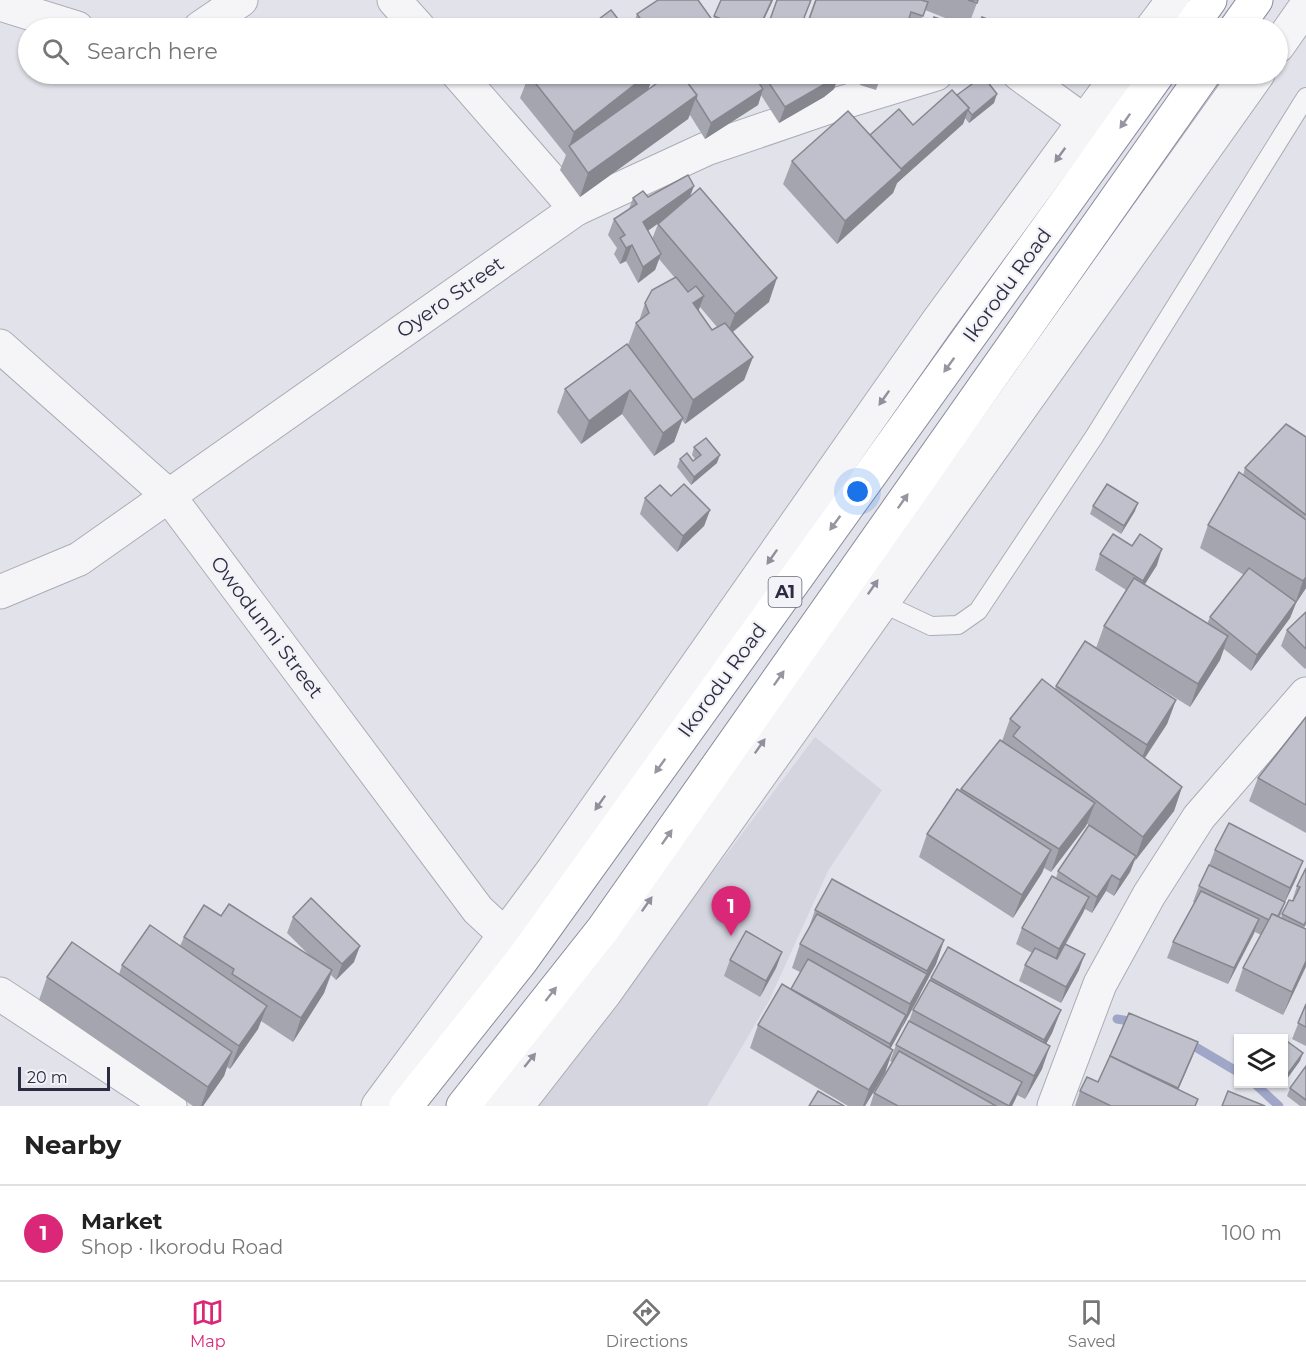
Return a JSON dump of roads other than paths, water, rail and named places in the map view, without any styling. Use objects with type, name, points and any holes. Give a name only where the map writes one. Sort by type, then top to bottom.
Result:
[{"type":"highway","points":[[1197,18],[1210,0]]},
{"type":"highway","points":[[1243,18],[1256,0]]},
{"type":"highway","name":"Ikorodu Road","points":[[406,1106],[522,960],[1151,84]]},
{"type":"highway","name":"Ikorodu Road","points":[[463,1106],[603,929],[1197,84]]},
{"type":"street","points":[[215,18],[241,0]]},
{"type":"street","points":[[394,0],[410,18]]},
{"type":"street","points":[[1160,18],[1173,0]]},
{"type":"street","points":[[0,4],[45,18]]},
{"type":"street","points":[[1288,32],[1306,6]]},
{"type":"street","points":[[467,84],[576,209]]},
{"type":"street","name":"Oyero Street","points":[[0,592],[80,559],[576,209],[706,149],[903,84]]},
{"type":"street","points":[[1033,84],[1084,121]]},
{"type":"street","name":"Ikorodu Road","points":[[378,1106],[560,860],[938,321],[1112,84]]},
{"type":"street","points":[[517,1106],[605,993],[1251,84]]},
{"type":"street","name":"Owodunni Street","points":[[0,346],[168,495],[478,910],[505,935]]},
{"type":"street","points":[[1054,1106],[1100,984],[1149,895],[1199,817],[1306,694]]},
{"type":"street","points":[[0,994],[170,1106]]},
{"type":"lane","points":[[1278,18],[1291,0]]},
{"type":"lane","points":[[493,1106],[580,998],[1231,84]]},
{"type":"lane","points":[[882,603],[932,626],[958,625],[978,611],[1094,437],[1306,97]]},
{"type":"waterway","points":[[1117,1019],[1135,1022]]},
{"type":"waterway","points":[[1187,1042],[1234,1070]]},
{"type":"waterway","points":[[1259,1088],[1279,1106]]},
{"type":"place","name":"Market","points":[[731,936]]}]
